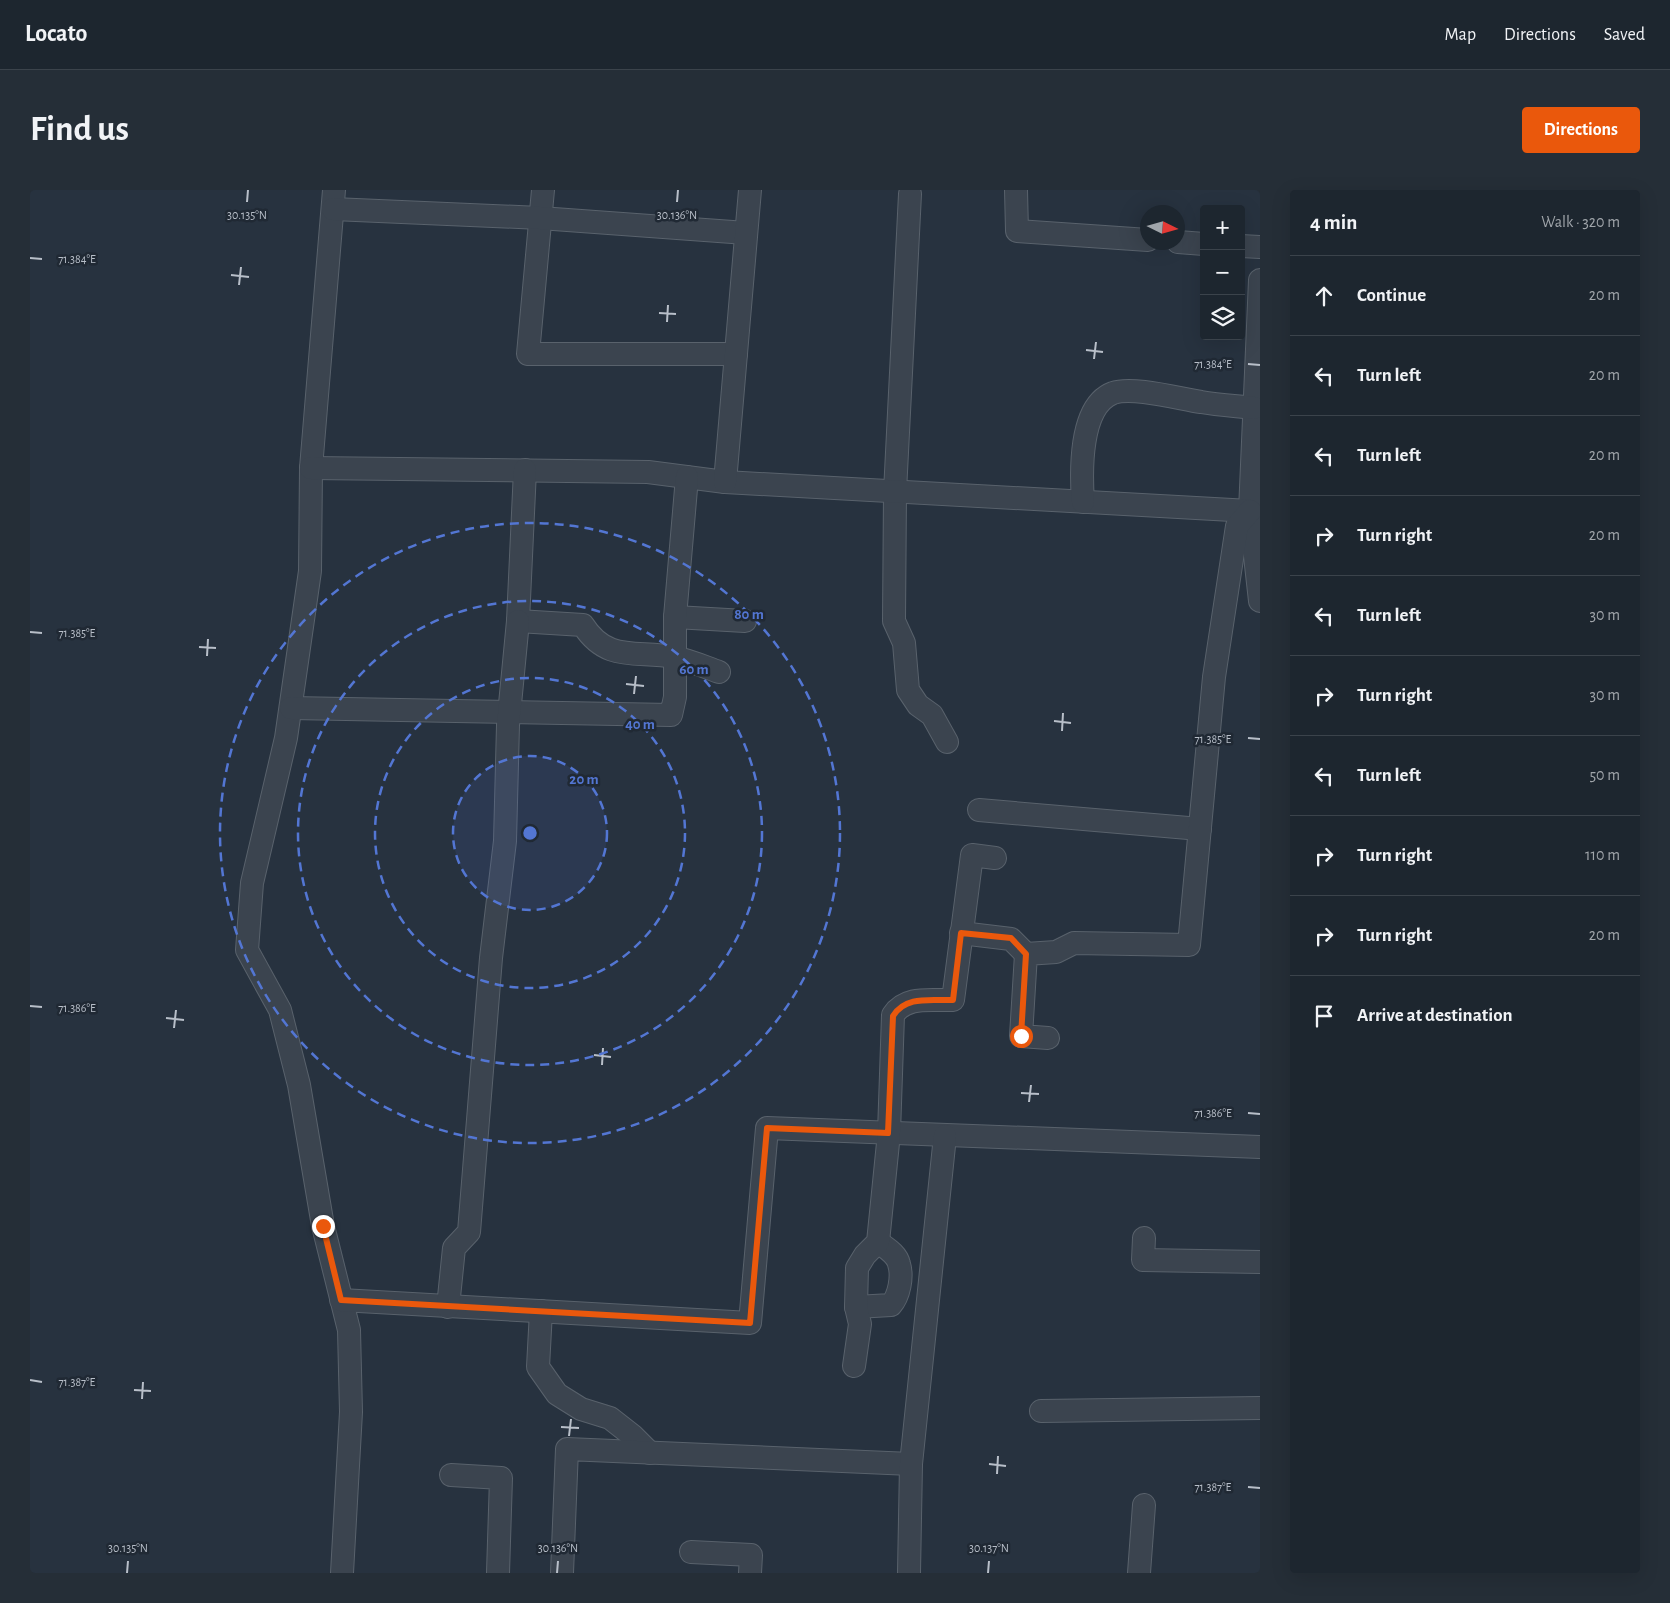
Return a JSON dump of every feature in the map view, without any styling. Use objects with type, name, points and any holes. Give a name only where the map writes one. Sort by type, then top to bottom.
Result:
[{"type":"street","points":[[543,190],[528,354],[736,354]]},
{"type":"street","points":[[725,482],[750,190]]},
{"type":"street","points":[[1016,190],[1017,231],[1140,239]]},
{"type":"street","points":[[910,194],[895,492],[894,621],[904,643],[908,690],[918,705],[932,715],[947,742]]},
{"type":"street","points":[[342,1573],[351,1412],[348,1330],[323,1226],[299,1085],[280,1010],[247,950],[252,883],[286,738],[310,572],[311,468],[334,199],[540,218],[746,233]]},
{"type":"street","points":[[1185,243],[1200,244]]},
{"type":"street","points":[[1245,246],[1260,247]]},
{"type":"street","points":[[1260,280],[1250,511],[1260,601]]},
{"type":"street","points":[[1083,502],[1081,468],[1090,418],[1102,403],[1114,393],[1146,392],[1201,402],[1254,408]]},
{"type":"street","points":[[311,468],[648,472],[725,482],[1250,511]]},
{"type":"street","points":[[448,1307],[454,1248],[469,1232],[491,958],[504,842],[510,710],[518,621],[525,470]]},
{"type":"street","points":[[290,708],[510,710],[603,715],[671,715],[675,697],[675,617],[687,477]]},
{"type":"street","points":[[1026,954],[1056,952],[1074,942],[1189,945],[1214,677],[1237,526],[1250,511]]},
{"type":"street","points":[[675,617],[745,622]]},
{"type":"street","points":[[518,621],[583,625],[592,639],[616,652],[674,657],[719,672]]},
{"type":"street","points":[[979,810],[1200,829]]},
{"type":"street","points":[[854,1366],[860,1324],[856,1308],[856,1268],[864,1255],[878,1242],[888,1133],[893,1016],[899,1006],[911,1001],[953,1000],[972,855],[995,858]]},
{"type":"street","points":[[961,933],[1011,938],[1026,954],[1021,1036],[1048,1038]]},
{"type":"street","points":[[341,1300],[750,1323],[767,1128],[1260,1147]]},
{"type":"street","points":[[909,1573],[911,1464],[945,1136]]},
{"type":"street","points":[[1144,1238],[1143,1260],[1260,1262]]},
{"type":"street","points":[[856,1308],[891,1305],[898,1297],[900,1264],[891,1251],[878,1242]]},
{"type":"street","points":[[540,1311],[538,1366],[557,1394],[581,1409],[610,1418],[633,1436],[650,1453]]},
{"type":"street","points":[[1041,1410],[1260,1408]]},
{"type":"street","points":[[562,1573],[567,1449],[911,1464]]},
{"type":"street","points":[[451,1475],[500,1478],[498,1573]]},
{"type":"street","points":[[1139,1573],[1144,1505]]},
{"type":"street","points":[[691,1552],[751,1555],[750,1573]]},
{"type":"route","points":[[323,1226],[341,1300],[750,1323],[767,1128],[888,1133],[893,1016],[899,1006],[911,1001],[953,1000],[961,933],[1011,938],[1026,954],[1021,1036]]}]
